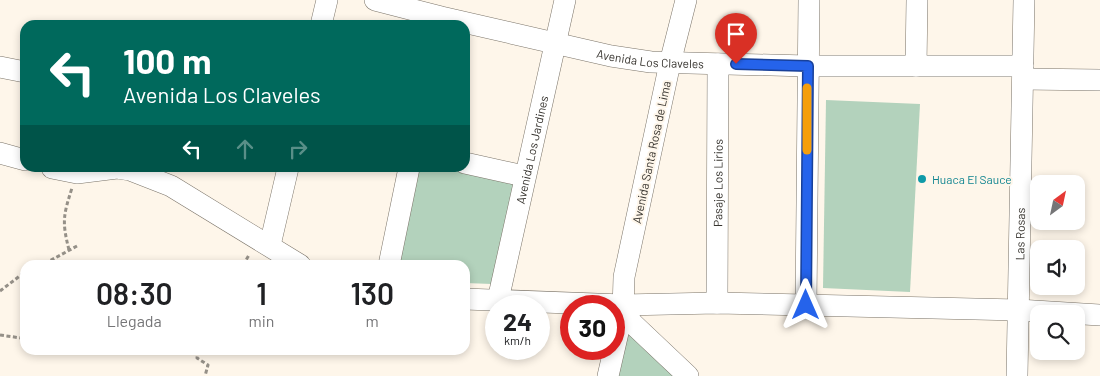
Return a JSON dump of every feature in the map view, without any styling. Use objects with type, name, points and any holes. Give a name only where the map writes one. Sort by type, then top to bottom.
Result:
[{"type":"street","points":[[322,20],[327,0]]},
{"type":"street","name":"Avenida Los Claveles","points":[[375,0],[464,20]]},
{"type":"street","name":"Avenida Los Jardines","points":[[499,295],[524,176],[565,0]]},
{"type":"street","name":"Avenida Santa Rosa de Lima","points":[[623,295],[624,277],[670,63],[686,0]]},
{"type":"street","points":[[806,305],[809,0]]},
{"type":"street","points":[[916,66],[917,0]]},
{"type":"street","name":"Las Rosas","points":[[1017,376],[1024,0]]},
{"type":"street","name":"Avenida Los Claveles","points":[[470,21],[611,56],[670,63],[916,66],[1100,80]]},
{"type":"street","name":"Pasaje Los Lirios","points":[[717,303],[718,64]]},
{"type":"street","points":[[0,67],[20,71]]},
{"type":"street","points":[[0,153],[20,159]]},
{"type":"street","points":[[470,165],[524,176]]},
{"type":"street","points":[[72,172],[85,172]]},
{"type":"street","points":[[131,172],[172,186],[292,260]]},
{"type":"street","points":[[270,245],[287,172]]},
{"type":"street","points":[[390,260],[407,172]]},
{"type":"street","points":[[470,299],[485,300]]},
{"type":"street","points":[[625,308],[717,303],[1018,310],[1100,315]]},
{"type":"street","points":[[625,311],[633,324],[688,376]]},
{"type":"street","name":"Avenida Santa Rosa de Lima","points":[[608,376],[612,360]]},
{"type":"path","points":[[69,250],[63,228],[63,215],[77,173]]},
{"type":"path","points":[[52,260],[77,246]]},
{"type":"path","points":[[0,291],[20,276]]},
{"type":"path","points":[[0,335],[20,338]]},
{"type":"path","points":[[197,355],[197,358],[208,365],[204,376]]},
{"type":"green space","points":[[826,100],[920,104],[910,292],[823,288]]},
{"type":"green space","points":[[414,172],[470,172],[515,182],[492,284],[470,283],[470,260],[393,260]]},
{"type":"green space","points":[[625,330],[677,376],[612,376],[616,360],[625,360]]},
{"type":"slow traffic","points":[[807,88],[807,150]]},
{"type":"place","name":"Huaca El Sauce","points":[[922,179]]},
{"type":"route","points":[[736,64],[808,66],[806,305]]}]
